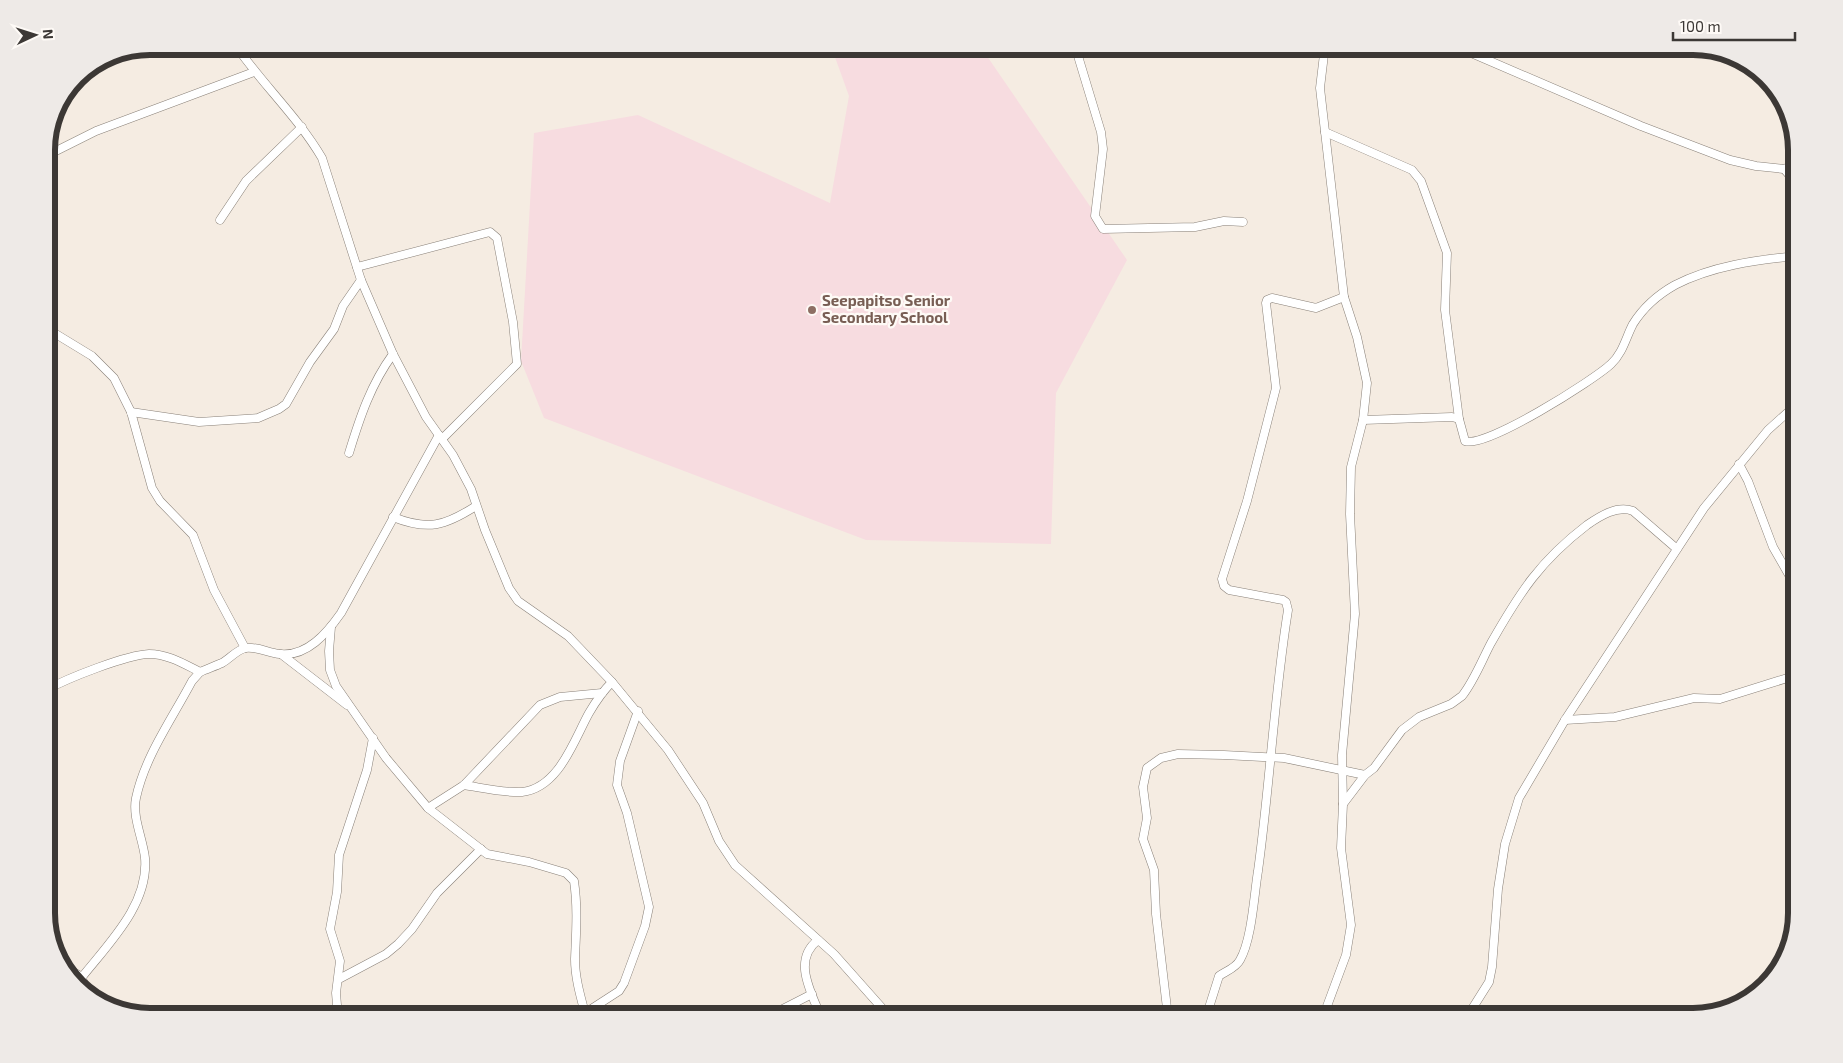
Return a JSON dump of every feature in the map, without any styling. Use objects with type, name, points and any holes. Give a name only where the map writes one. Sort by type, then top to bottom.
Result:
[{"type":"street","points":[[242,55],[254,72],[302,127],[322,158],[361,280],[393,354],[426,416],[461,468],[509,588],[518,601],[568,636],[638,711],[668,750],[703,803],[719,841],[735,866],[818,940],[882,1008]]},
{"type":"street","points":[[1078,55],[1102,132],[1103,149],[1095,216],[1102,229],[1195,227],[1224,221],[1243,222]]},
{"type":"street","points":[[1324,55],[1320,88],[1344,297],[1357,336],[1367,383],[1363,420],[1351,467],[1350,514],[1355,614],[1342,754],[1343,804],[1341,848],[1349,903],[1349,940],[1326,1008]]},
{"type":"street","points":[[1476,55],[1687,145],[1730,160],[1756,166],[1784,169],[1788,167]]},
{"type":"street","points":[[55,152],[96,131],[254,72]]},
{"type":"street","points":[[220,220],[246,181],[302,127]]},
{"type":"street","points":[[1325,132],[1412,170],[1421,181],[1447,253],[1445,310],[1459,419],[1467,442],[1476,442],[1503,431],[1555,403],[1611,364],[1619,355],[1634,324],[1650,302],[1674,286],[1717,269],[1788,257]]},
{"type":"street","points":[[1784,169],[1788,174]]},
{"type":"street","points":[[281,654],[310,646],[331,627],[440,437],[517,364],[513,322],[495,234],[490,232],[473,236],[357,267]]},
{"type":"street","points":[[131,412],[199,422],[258,418],[280,409],[286,404],[310,362],[334,329],[343,306],[361,280]]},
{"type":"street","points":[[1209,1008],[1219,976],[1239,962],[1252,917],[1264,829],[1270,758],[1288,605],[1283,600],[1229,590],[1224,586],[1222,579],[1248,501],[1276,388],[1266,302],[1272,298],[1316,308],[1344,297]]},
{"type":"street","points":[[55,332],[66,338],[104,366],[114,378],[131,412],[152,488],[160,501],[173,511],[193,535],[214,590],[244,648]]},
{"type":"street","points":[[349,453],[365,402],[380,371],[393,354]]},
{"type":"street","points":[[1473,1008],[1489,982],[1492,967],[1498,889],[1505,844],[1519,798],[1564,720],[1677,549],[1739,464],[1768,430],[1788,412]]},
{"type":"street","points":[[1363,420],[1446,417],[1459,419]]},
{"type":"street","points":[[1739,464],[1748,481],[1772,547],[1788,574]]},
{"type":"street","points":[[393,517],[413,525],[438,525],[456,519],[476,506]]},
{"type":"street","points":[[1343,804],[1406,727],[1419,717],[1451,704],[1462,696],[1529,579],[1550,557],[1594,520],[1617,510],[1627,509],[1633,511],[1677,549]]},
{"type":"street","points":[[331,627],[330,670],[336,686],[386,758],[428,808],[481,849],[494,856],[528,862],[566,873],[574,882],[578,925],[575,961],[583,1008]]},
{"type":"street","points":[[79,975],[82,977],[123,927],[137,896],[145,868],[135,800],[153,750],[192,681],[200,672],[222,662],[244,648],[264,649],[281,654],[351,708]]},
{"type":"street","points":[[55,686],[83,673],[149,654],[170,657],[200,672]]},
{"type":"street","points":[[1564,720],[1615,717],[1694,698],[1720,699],[1788,678]]},
{"type":"street","points":[[464,786],[508,792],[524,792],[538,786],[564,762],[602,693],[612,682]]},
{"type":"street","points":[[428,808],[464,786],[540,705],[560,697],[602,693]]},
{"type":"street","points":[[596,1008],[619,991],[624,983],[648,914],[647,892],[637,862],[627,813],[617,785],[620,761],[638,711]]},
{"type":"street","points":[[337,1008],[336,993],[340,961],[330,929],[337,892],[339,855],[342,841],[367,770],[373,738]]},
{"type":"street","points":[[1167,1008],[1156,914],[1154,870],[1143,839],[1147,818],[1143,787],[1147,768],[1161,758],[1178,754],[1297,760],[1343,772],[1365,775]]},
{"type":"street","points":[[339,979],[386,954],[398,944],[412,929],[437,893],[481,849]]},
{"type":"street","points":[[817,1008],[804,968],[805,957],[812,944],[818,940]]},
{"type":"street","points":[[785,1008],[812,994]]},
{"type":"shaded area","name":"Seepapitso Senior Secondary School","points":[[834,55],[986,55],[1127,260],[1056,393],[1051,544],[866,540],[544,418],[521,361],[534,133],[638,115],[830,203],[849,96]]},
{"type":"place","name":"Seepapitso Senior Secondary School","points":[[812,310]]}]
